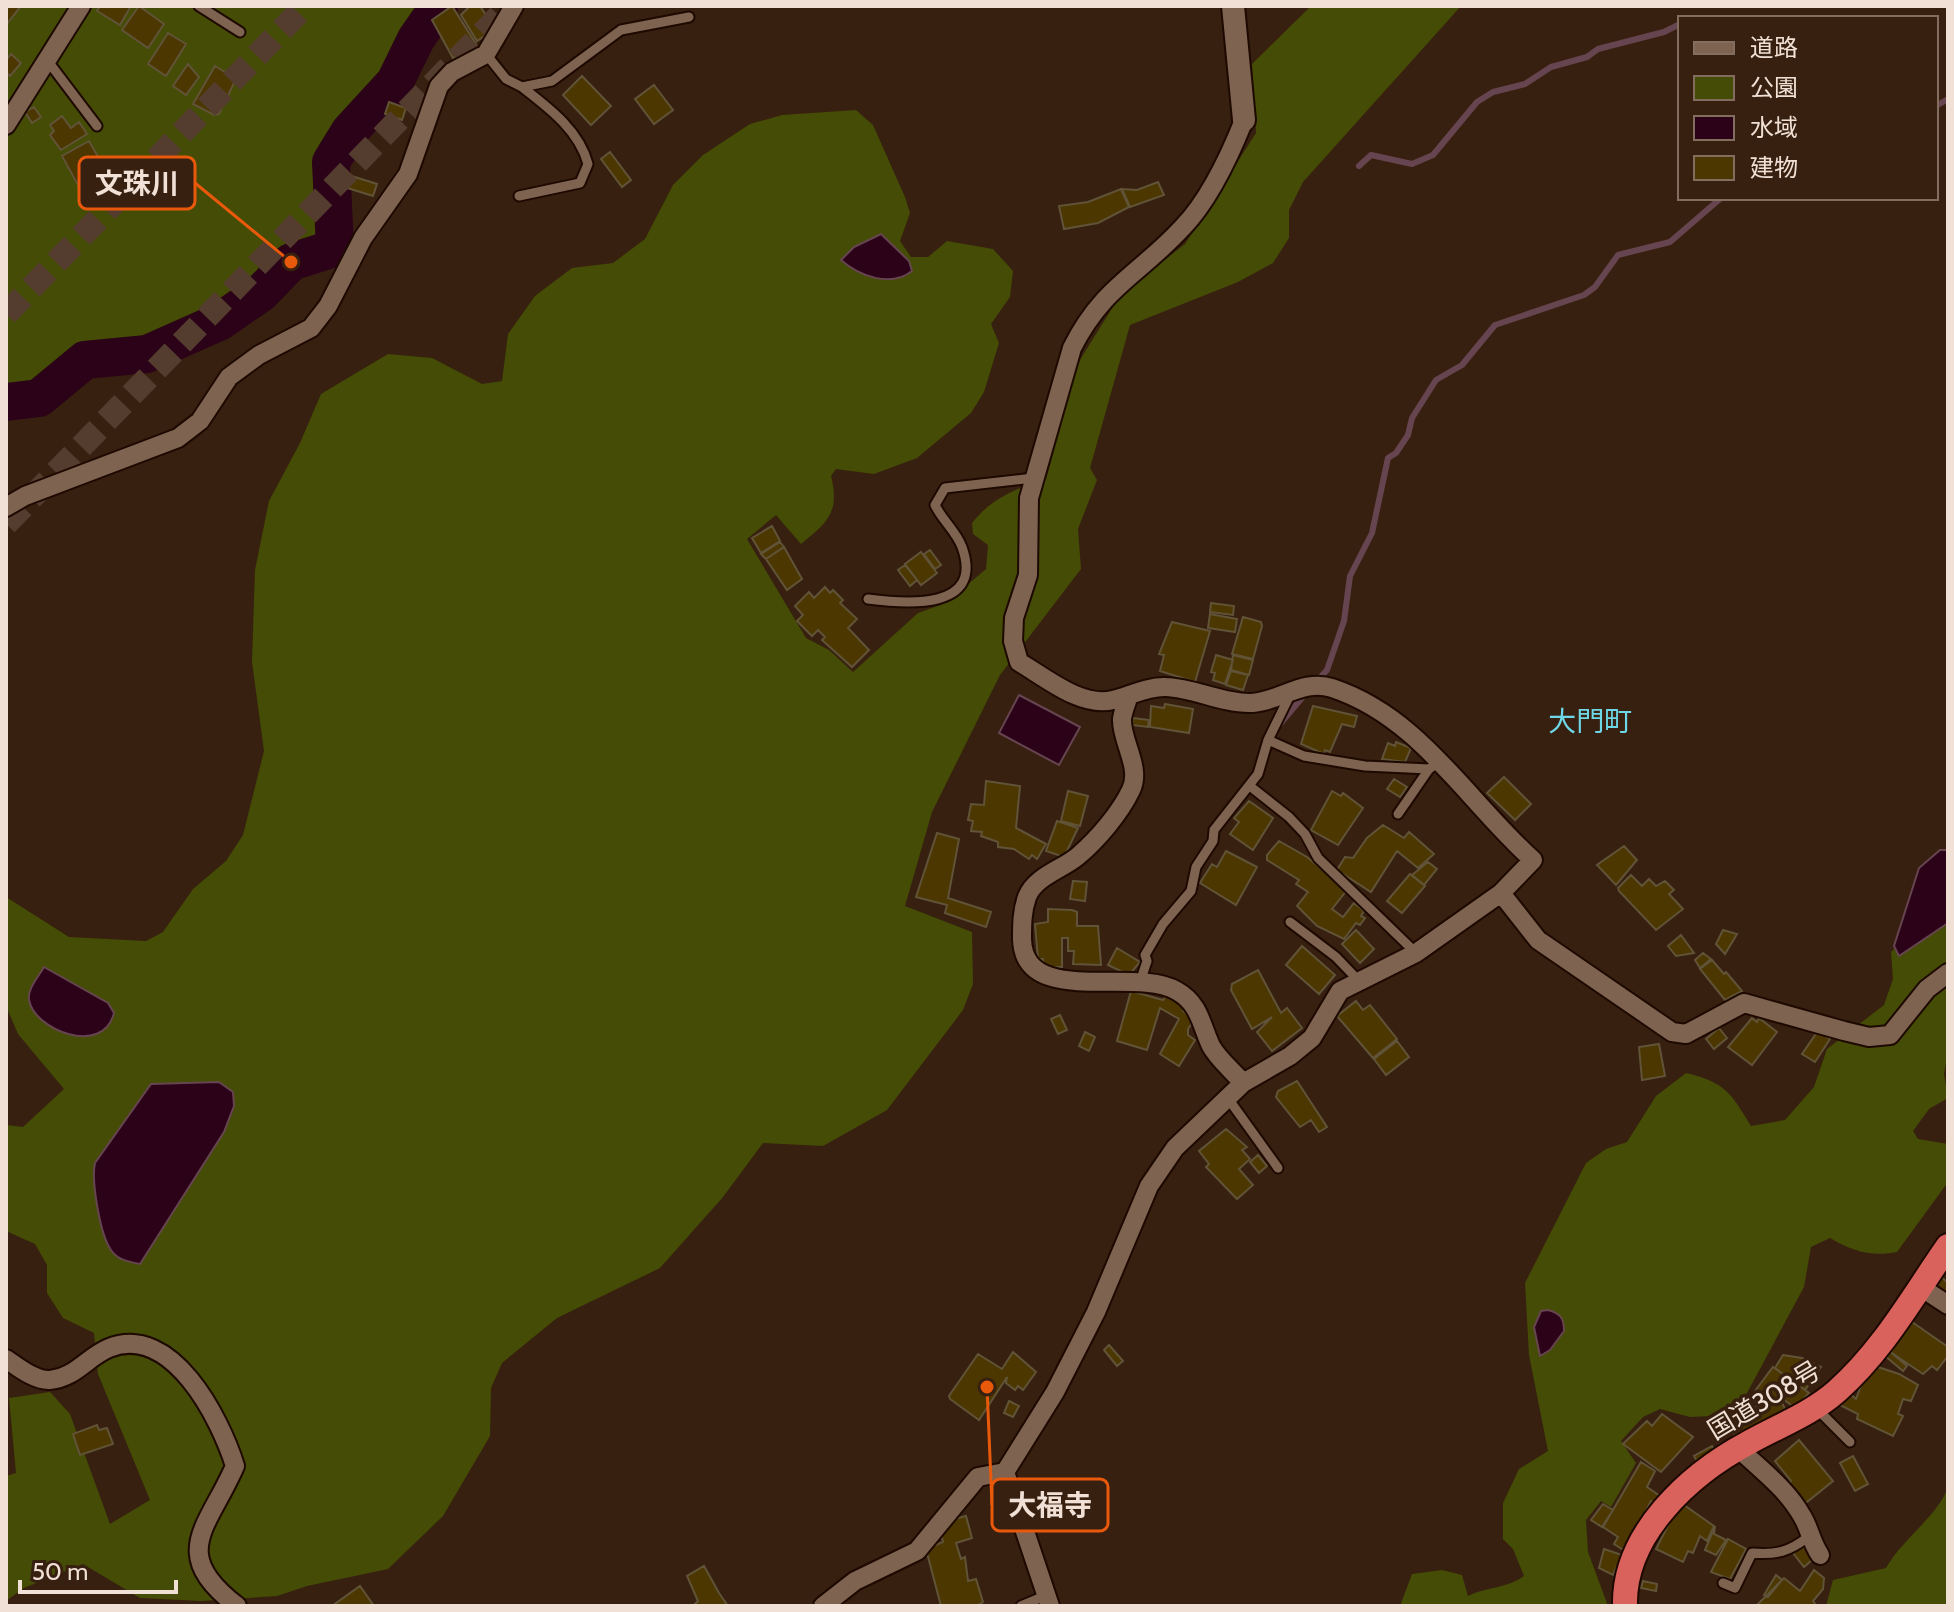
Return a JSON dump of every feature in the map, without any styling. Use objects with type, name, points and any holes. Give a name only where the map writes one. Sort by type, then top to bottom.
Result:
[{"type":"highway","name":"国道308号","points":[[1625,1606],[1637,1552],[1661,1514],[1704,1471],[1738,1448],[1815,1407],[1854,1375],[1922,1288],[1948,1246]]},
{"type":"street","points":[[6,125],[81,6]]},
{"type":"street","points":[[6,507],[25,496],[178,438],[200,421],[229,377],[259,355],[311,328],[328,306],[363,238],[408,174],[439,86],[452,72],[486,54],[514,6]]},
{"type":"street","points":[[832,1603],[855,1581],[917,1551],[978,1477],[1005,1472],[1055,1392],[1096,1312],[1149,1186],[1175,1148],[1243,1083],[1290,1056],[1312,1038],[1340,991],[1416,953],[1501,893],[1533,860],[1434,765],[1422,740],[1363,702],[1315,684],[1252,703],[1165,687],[1109,702],[1093,701],[1069,692],[1019,662],[1013,641],[1014,618],[1028,575],[1029,498],[1059,385],[1081,329],[1116,284],[1186,224],[1244,120],[1233,6]]},
{"type":"street","points":[[1129,695],[1122,719],[1133,764],[1133,788],[1103,831],[1077,857],[1049,874],[1028,894],[1022,920],[1023,952],[1034,971],[1049,977],[1116,983],[1141,979],[1176,990],[1193,1004],[1212,1046],[1243,1083]]},
{"type":"street","points":[[1501,893],[1538,940],[1672,1032],[1686,1034],[1744,1003],[1869,1037],[1890,1035],[1927,989],[1948,973]]},
{"type":"street","points":[[1922,1288],[1948,1305]]},
{"type":"street","points":[[6,1359],[46,1381],[68,1377],[106,1349],[124,1343],[150,1346],[170,1358],[188,1377],[228,1443],[235,1466],[197,1540],[200,1564],[222,1595],[237,1606]]},
{"type":"street","points":[[1738,1448],[1791,1499],[1804,1518],[1808,1537],[1820,1555]]},
{"type":"street","points":[[1005,1472],[1049,1600]]},
{"type":"lane","points":[[199,6],[240,32]]},
{"type":"lane","points":[[522,87],[552,81],[621,30],[689,17]]},
{"type":"lane","points":[[486,54],[506,79],[522,87],[570,129],[584,148],[588,164],[580,183],[519,196]]},
{"type":"lane","points":[[47,60],[97,126]]},
{"type":"lane","points":[[868,599],[924,602],[942,599],[961,588],[965,575],[961,545],[939,514],[935,505],[938,496],[945,488],[1034,478]]},
{"type":"lane","points":[[1141,979],[1147,961],[1145,955],[1168,917],[1191,891],[1196,867],[1213,841],[1214,830],[1251,787],[1268,740],[1291,692]]},
{"type":"lane","points":[[1268,740],[1304,756],[1365,766],[1434,765]]},
{"type":"lane","points":[[1398,814],[1434,765]]},
{"type":"lane","points":[[1251,787],[1289,817],[1305,834],[1318,858],[1416,953]]},
{"type":"lane","points":[[1290,922],[1336,957],[1359,981]]},
{"type":"lane","points":[[1227,1097],[1278,1168]]},
{"type":"lane","points":[[1815,1407],[1850,1442]]},
{"type":"lane","points":[[1723,1583],[1735,1588],[1752,1553],[1777,1555],[1808,1537]]},
{"type":"lane","points":[[1021,1606],[1049,1600]]},
{"type":"green space","points":[[6,6],[436,6],[389,83],[347,131],[329,161],[331,242],[286,260],[256,289],[216,316],[193,319],[150,348],[83,352],[37,391],[6,406]]},
{"type":"green space","points":[[1311,6],[1461,6],[1303,182],[1289,210],[1289,238],[1273,263],[1238,282],[1130,325],[1090,468],[1097,480],[1078,529],[1081,569],[1000,675],[932,812],[905,906],[972,932],[973,984],[963,1010],[887,1110],[823,1146],[763,1143],[723,1197],[660,1268],[557,1318],[502,1363],[491,1388],[490,1436],[443,1516],[388,1569],[307,1586],[277,1596],[201,1601],[140,1598],[83,1564],[24,1588],[6,1601],[6,1476],[16,1473],[9,1398],[50,1392],[70,1414],[110,1524],[150,1500],[98,1374],[94,1333],[63,1318],[47,1293],[47,1265],[35,1244],[6,1231],[6,1125],[23,1127],[64,1089],[18,1034],[6,1006],[6,897],[69,937],[146,941],[163,932],[193,889],[226,861],[243,835],[264,751],[252,662],[255,570],[269,501],[300,443],[321,394],[388,354],[432,358],[482,384],[502,381],[508,334],[535,296],[572,268],[613,263],[645,239],[673,185],[703,155],[750,124],[782,115],[856,110],[873,125],[905,197],[910,213],[900,241],[911,257],[928,257],[947,241],[993,249],[1013,271],[1010,297],[991,324],[999,343],[984,392],[971,413],[917,458],[874,474],[836,469],[831,476],[834,499],[830,515],[801,544],[776,515],[747,539],[806,638],[829,650],[853,672],[918,613],[946,603],[986,569],[988,545],[973,534],[972,523],[1005,495],[1046,479],[1078,363],[1121,294],[1185,244],[1256,133],[1252,64]]},
{"type":"green space","points":[[1925,920],[1948,921],[1948,1051],[1944,1074],[1948,1098],[1929,1109],[1913,1131],[1918,1139],[1948,1144],[1948,1182],[1897,1252],[1862,1252],[1830,1238],[1811,1247],[1804,1287],[1747,1393],[1712,1416],[1690,1417],[1660,1409],[1643,1417],[1621,1441],[1636,1463],[1611,1507],[1601,1501],[1586,1520],[1588,1552],[1608,1606],[1400,1606],[1412,1574],[1442,1570],[1462,1575],[1468,1596],[1524,1576],[1513,1549],[1503,1539],[1503,1503],[1519,1469],[1548,1451],[1529,1355],[1525,1283],[1586,1163],[1606,1149],[1627,1142],[1656,1096],[1686,1073],[1710,1080],[1726,1090],[1751,1126],[1785,1120],[1814,1087],[1827,1049],[1884,1005],[1893,979],[1891,952]]},
{"type":"green space","points":[[1948,1487],[1948,1606],[1826,1606],[1833,1580],[1886,1568],[1936,1508]]},
{"type":"water","points":[[881,234],[909,261],[912,271],[895,279],[875,278],[841,260],[854,247]]},
{"type":"water","points":[[1019,695],[1080,727],[1059,765],[999,733]]},
{"type":"water","points":[[1940,850],[1948,850],[1948,923],[1899,956],[1894,946],[1919,868]]},
{"type":"water","points":[[44,967],[108,1003],[114,1013],[107,1026],[97,1034],[84,1036],[55,1029],[43,1021],[34,1011],[29,996]]},
{"type":"water","points":[[219,1082],[233,1092],[234,1106],[224,1132],[140,1264],[120,1258],[107,1243],[100,1220],[94,1182],[95,1163],[151,1084]]},
{"type":"water","points":[[1548,1310],[1560,1317],[1564,1331],[1550,1350],[1540,1356],[1534,1327],[1541,1311]]},
{"type":"building","points":[[6,6],[20,7],[6,25]]},
{"type":"building","points":[[100,6],[131,6],[120,25],[97,11]]},
{"type":"building","points":[[139,6],[164,24],[148,48],[122,30]]},
{"type":"building","points":[[452,6],[476,44],[453,58],[432,20]]},
{"type":"building","points":[[470,6],[480,6],[495,29],[477,41],[461,15]]},
{"type":"building","points":[[168,33],[186,44],[166,76],[148,64]]},
{"type":"building","points":[[11,54],[21,63],[10,76],[6,72],[6,60]]},
{"type":"building","points":[[188,64],[199,77],[186,95],[173,86]]},
{"type":"building","points":[[215,66],[236,79],[219,114],[214,115],[193,104]]},
{"type":"building","points":[[582,76],[611,106],[591,125],[563,95]]},
{"type":"building","points":[[654,85],[673,110],[654,124],[635,99]]},
{"type":"building","points":[[389,102],[406,108],[402,120],[385,114]]},
{"type":"building","points":[[34,107],[41,117],[32,123],[25,112]]},
{"type":"building","points":[[62,116],[71,128],[79,122],[87,134],[61,150],[50,135],[54,131],[50,125]]},
{"type":"building","points":[[89,141],[106,171],[78,185],[62,156]]},
{"type":"building","points":[[610,152],[631,180],[622,187],[601,159]]},
{"type":"building","points":[[342,173],[377,184],[373,196],[338,185]]},
{"type":"building","points":[[1158,182],[1164,195],[1130,207],[1122,189],[1137,190]]},
{"type":"building","points":[[1121,189],[1129,207],[1098,223],[1064,229],[1059,206],[1088,202]]},
{"type":"building","points":[[772,526],[780,541],[761,553],[752,538]]},
{"type":"building","points":[[780,542],[784,547],[766,559],[761,554]]},
{"type":"building","points":[[784,547],[802,579],[787,590],[766,559]]},
{"type":"building","points":[[930,550],[941,565],[935,569],[924,554]]},
{"type":"building","points":[[921,552],[937,573],[921,585],[905,564]]},
{"type":"building","points":[[905,565],[917,580],[910,586],[898,570]]},
{"type":"building","points":[[825,587],[843,600],[840,603],[857,619],[848,628],[869,650],[852,667],[822,640],[825,637],[818,630],[812,636],[797,621],[803,615],[795,606],[809,592],[814,598]]},
{"type":"building","points":[[1211,603],[1234,606],[1233,615],[1210,612]]},
{"type":"building","points":[[1210,614],[1237,619],[1235,632],[1208,628]]},
{"type":"building","points":[[1243,617],[1261,622],[1262,626],[1253,659],[1232,654]]},
{"type":"building","points":[[1172,622],[1210,631],[1195,682],[1160,671],[1164,655],[1159,654]]},
{"type":"building","points":[[1216,655],[1233,660],[1225,684],[1213,680],[1215,673],[1211,672]]},
{"type":"building","points":[[1233,655],[1253,660],[1249,675],[1231,670]]},
{"type":"building","points":[[1231,671],[1248,675],[1243,690],[1226,685]]},
{"type":"building","points":[[1165,704],[1193,709],[1189,733],[1150,727],[1151,706],[1164,708]]},
{"type":"building","points":[[1313,706],[1357,716],[1354,727],[1342,724],[1330,752],[1325,750],[1324,754],[1301,744]]},
{"type":"building","points":[[1133,718],[1149,720],[1148,727],[1132,725]]},
{"type":"building","points":[[1396,742],[1411,748],[1405,762],[1382,759],[1388,743],[1395,746]]},
{"type":"building","points":[[1504,777],[1531,804],[1515,820],[1487,793]]},
{"type":"building","points":[[1394,779],[1407,787],[1400,797],[1387,789]]},
{"type":"building","points":[[986,781],[1020,786],[1016,828],[1046,844],[1037,859],[1032,855],[1029,859],[1014,849],[998,847],[998,842],[981,836],[982,832],[971,831],[973,821],[968,820],[971,804],[984,805]]},
{"type":"building","points":[[1068,791],[1088,796],[1080,826],[1061,821]]},
{"type":"building","points":[[1332,791],[1341,796],[1343,793],[1363,808],[1338,845],[1311,830]]},
{"type":"building","points":[[1249,801],[1273,818],[1253,850],[1230,834],[1239,822],[1234,818]]},
{"type":"building","points":[[1057,821],[1078,828],[1064,857],[1046,851]]},
{"type":"building","points":[[1383,825],[1404,838],[1409,832],[1434,854],[1418,868],[1397,851],[1371,892],[1337,870],[1345,857],[1353,858],[1367,838]]},
{"type":"building","points":[[937,833],[959,839],[948,898],[991,912],[986,927],[945,913],[947,905],[916,897]]},
{"type":"building","points":[[1279,841],[1307,857],[1347,890],[1332,909],[1343,917],[1354,903],[1364,911],[1361,916],[1365,918],[1360,925],[1356,923],[1344,939],[1317,926],[1297,906],[1308,892],[1296,884],[1299,880],[1267,860],[1267,855]]},
{"type":"building","points":[[1624,846],[1637,860],[1616,885],[1597,865]]},
{"type":"building","points":[[1226,851],[1257,867],[1236,905],[1200,883],[1212,864],[1217,867]]},
{"type":"building","points":[[1428,862],[1437,869],[1424,885],[1412,875]]},
{"type":"building","points":[[1410,874],[1425,886],[1402,913],[1387,901]]},
{"type":"building","points":[[1631,875],[1642,886],[1649,879],[1656,886],[1665,881],[1674,890],[1669,894],[1683,909],[1656,930],[1619,891],[1618,888]]},
{"type":"building","points":[[1073,881],[1087,882],[1085,901],[1070,899]]},
{"type":"building","points":[[1048,909],[1072,910],[1077,912],[1077,926],[1098,926],[1101,965],[1073,964],[1074,951],[1068,951],[1068,938],[1062,938],[1062,967],[1043,967],[1043,959],[1038,959],[1035,924],[1048,922]]},
{"type":"building","points":[[1356,930],[1374,949],[1360,963],[1342,944]]},
{"type":"building","points":[[1723,930],[1737,934],[1725,954],[1716,944]]},
{"type":"building","points":[[1681,935],[1694,953],[1676,956],[1668,946]]},
{"type":"building","points":[[1302,946],[1335,975],[1319,994],[1286,965]]},
{"type":"building","points":[[1117,948],[1140,962],[1129,975],[1108,965]]},
{"type":"building","points":[[1703,953],[1711,959],[1700,968],[1695,960]]},
{"type":"building","points":[[1712,960],[1742,991],[1725,1000],[1700,969]]},
{"type":"building","points":[[1258,970],[1281,1013],[1287,1008],[1302,1028],[1272,1051],[1257,1032],[1272,1017],[1252,1029],[1231,990],[1232,984]]},
{"type":"building","points":[[1131,991],[1163,1000],[1166,996],[1186,1007],[1183,1011],[1195,1019],[1188,1029],[1188,1035],[1195,1040],[1179,1066],[1160,1054],[1179,1019],[1160,1008],[1147,1050],[1117,1041]]},
{"type":"building","points":[[1356,1001],[1363,1010],[1370,1005],[1397,1039],[1373,1058],[1337,1016]]},
{"type":"building","points":[[1060,1015],[1067,1030],[1058,1034],[1051,1019]]},
{"type":"building","points":[[1752,1018],[1757,1022],[1759,1018],[1777,1032],[1752,1065],[1728,1047]]},
{"type":"building","points":[[1719,1028],[1727,1038],[1714,1049],[1706,1039]]},
{"type":"building","points":[[1818,1031],[1830,1039],[1815,1062],[1802,1054]]},
{"type":"building","points":[[1085,1032],[1095,1037],[1089,1051],[1079,1046]]},
{"type":"building","points":[[1397,1041],[1409,1057],[1386,1075],[1374,1059]]},
{"type":"building","points":[[1659,1044],[1665,1076],[1642,1080],[1639,1047]]},
{"type":"building","points":[[1297,1081],[1327,1127],[1319,1132],[1311,1120],[1300,1127],[1276,1097],[1278,1091]]},
{"type":"building","points":[[1226,1129],[1247,1147],[1242,1150],[1250,1159],[1239,1169],[1253,1185],[1237,1199],[1206,1167],[1209,1164],[1199,1151]]},
{"type":"building","points":[[1258,1155],[1267,1166],[1259,1173],[1250,1162]]},
{"type":"building","points":[[1938,1274],[1948,1283],[1948,1294],[1930,1283]]},
{"type":"building","points":[[1912,1322],[1948,1347],[1948,1356],[1937,1370],[1932,1366],[1923,1374],[1889,1351]]},
{"type":"building","points":[[1109,1345],[1123,1361],[1117,1366],[1104,1350]]},
{"type":"building","points":[[1888,1350],[1907,1366],[1903,1371],[1884,1355]]},
{"type":"building","points":[[1013,1352],[1036,1372],[1023,1390],[1018,1386],[1015,1390],[1006,1383],[1007,1377],[979,1420],[950,1399],[949,1396],[978,1354],[1002,1369]]},
{"type":"building","points":[[1783,1355],[1802,1358],[1821,1367],[1805,1390],[1775,1368]]},
{"type":"building","points":[[1869,1364],[1899,1374],[1918,1385],[1911,1401],[1903,1399],[1898,1414],[1903,1416],[1893,1436],[1857,1419],[1858,1414],[1834,1402],[1847,1391],[1856,1399]]},
{"type":"building","points":[[1773,1367],[1809,1393],[1795,1408],[1779,1396],[1773,1405],[1782,1403],[1787,1413],[1740,1437],[1735,1436],[1727,1424],[1732,1420],[1728,1411],[1744,1403],[1766,1411],[1769,1408],[1752,1395]]},
{"type":"building","points":[[1009,1401],[1019,1406],[1013,1417],[1004,1413]]},
{"type":"building","points":[[1662,1414],[1693,1437],[1661,1472],[1623,1444],[1647,1421],[1652,1426]]},
{"type":"building","points":[[97,1425],[99,1430],[107,1428],[113,1444],[80,1455],[73,1434]]},
{"type":"building","points":[[1799,1440],[1833,1481],[1802,1506],[1786,1486],[1791,1481],[1775,1461]]},
{"type":"building","points":[[1712,1446],[1716,1453],[1698,1463],[1694,1456]]},
{"type":"building","points":[[1853,1456],[1868,1484],[1855,1491],[1840,1463]]},
{"type":"building","points":[[1641,1462],[1655,1471],[1647,1487],[1660,1496],[1655,1504],[1651,1501],[1625,1551],[1614,1544],[1618,1537],[1603,1527]]},
{"type":"building","points":[[1603,1504],[1613,1510],[1602,1527],[1591,1520]]},
{"type":"building","points":[[1684,1505],[1714,1526],[1707,1541],[1700,1536],[1693,1553],[1688,1551],[1683,1562],[1656,1549],[1678,1506]]},
{"type":"building","points":[[966,1516],[972,1538],[956,1543],[961,1559],[965,1557],[968,1581],[976,1579],[983,1602],[976,1606],[941,1606],[926,1549],[943,1542],[940,1530],[947,1521]]},
{"type":"building","points":[[1715,1526],[1714,1534],[1726,1540],[1716,1555],[1705,1550]]},
{"type":"building","points":[[1728,1539],[1746,1549],[1730,1579],[1711,1572]]},
{"type":"building","points":[[1803,1546],[1813,1559],[1804,1567],[1793,1553]]},
{"type":"building","points":[[1604,1549],[1622,1555],[1613,1575],[1599,1568]]},
{"type":"building","points":[[704,1566],[728,1606],[693,1606],[698,1601],[687,1576]]},
{"type":"building","points":[[1814,1570],[1824,1578],[1823,1589],[1813,1601],[1817,1606],[1756,1606],[1784,1578],[1800,1591]]},
{"type":"building","points":[[1776,1575],[1782,1580],[1768,1597],[1764,1595]]},
{"type":"building","points":[[1643,1581],[1657,1584],[1656,1591],[1641,1588]]},
{"type":"building","points":[[360,1586],[374,1606],[332,1606]]},
{"type":"waterway","points":[[6,402],[39,398],[85,360],[147,354],[219,322],[261,293],[291,262],[335,248],[331,162],[350,131],[395,82],[416,39],[439,6]]},
{"type":"waterway","points":[[1359,166],[1371,155],[1412,164],[1433,155],[1477,102],[1493,92],[1525,84],[1551,67],[1587,57],[1598,49],[1664,32],[1678,25]]},
{"type":"waterway","points":[[1938,105],[1948,99]]},
{"type":"waterway","points":[[1316,682],[1327,670],[1344,621],[1350,576],[1372,533],[1388,458],[1396,453],[1408,435],[1412,418],[1436,380],[1462,365],[1495,325],[1584,295],[1595,287],[1618,255],[1670,242],[1719,200]]},
{"type":"waterway","points":[[1280,724],[1306,693]]},
{"type":"tunnel","points":[[6,314],[305,6]]},
{"type":"tunnel","points":[[6,524],[509,6]]},
{"type":"place","name":"文珠川","points":[[291,262]]},
{"type":"place","name":"大福寺","points":[[987,1387]]},
{"type":"district","name":"大門町","points":[[1590,721]]}]
